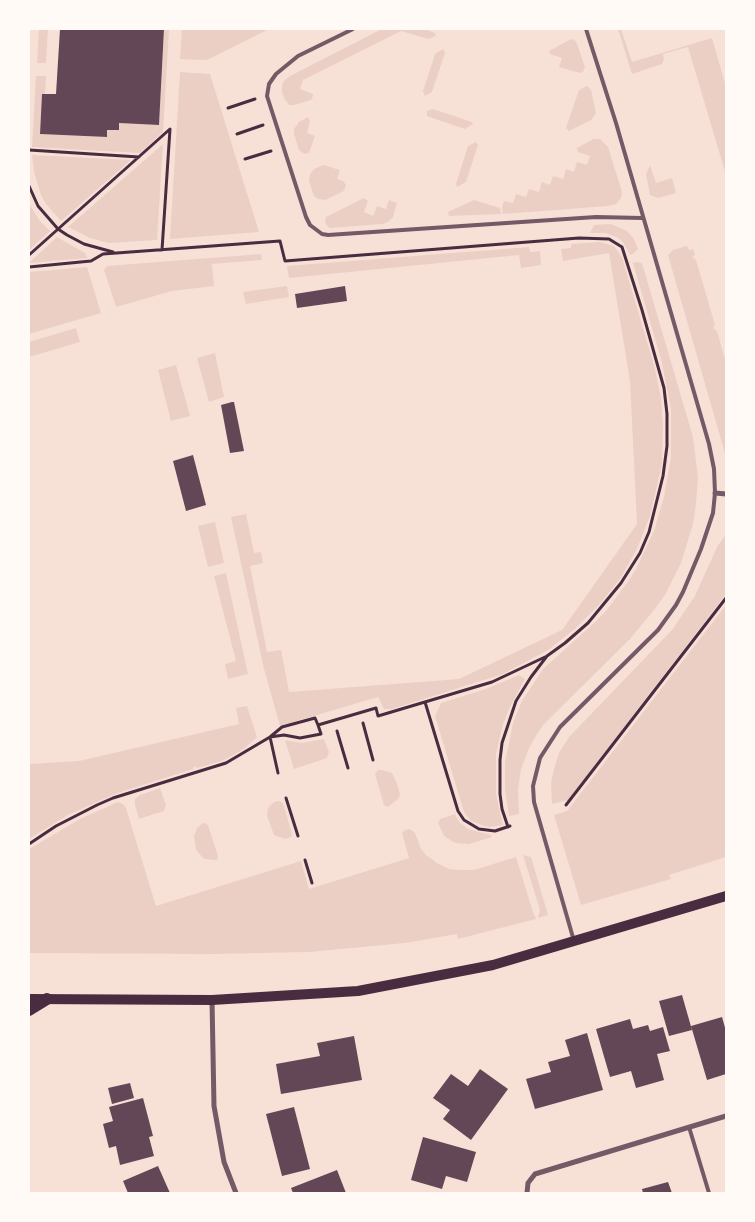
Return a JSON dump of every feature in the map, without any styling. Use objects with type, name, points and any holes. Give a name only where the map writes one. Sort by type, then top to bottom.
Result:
[{"type":"main road","points":[[29,999],[212,1000],[358,991],[493,966],[726,896]]},
{"type":"main road","points":[[29,1010],[47,999]]},
{"type":"street","points":[[715,493],[726,494]]},
{"type":"street","points":[[212,1000],[214,1106],[224,1162],[236,1193]]},
{"type":"street","points":[[527,1193],[528,1183],[535,1174],[726,1116]]},
{"type":"lane","points":[[353,29],[298,56],[286,65],[269,84],[267,96],[306,217],[310,224],[322,234],[328,236],[596,217],[642,218]]},
{"type":"lane","points":[[574,941],[534,802],[533,786],[540,758],[560,727],[658,630],[676,605],[701,550],[713,512],[715,493],[714,469],[709,444],[616,123],[586,29]]},
{"type":"lane","points":[[689,1127],[709,1193]]},
{"type":"path","points":[[228,108],[267,96]]},
{"type":"path","points":[[237,134],[276,123]]},
{"type":"path","points":[[29,254],[170,129],[162,250]]},
{"type":"path","points":[[245,159],[284,148]]},
{"type":"path","points":[[29,150],[139,156]]},
{"type":"path","points":[[29,186],[38,206],[58,229],[84,244],[119,253]]},
{"type":"path","points":[[318,725],[376,708],[378,716],[426,702],[492,682],[547,656],[588,623],[626,576],[640,554],[649,532],[663,476],[667,446],[664,388],[627,261]]},
{"type":"path","points":[[566,805],[726,598]]},
{"type":"path","points":[[426,702],[458,811],[464,820],[479,829],[496,831],[509,827],[502,809],[500,786],[502,742],[516,701],[547,656]]},
{"type":"path","points":[[29,844],[70,818],[113,798],[226,763],[270,737],[282,727],[316,718],[321,734],[300,738],[284,735],[270,737]]},
{"type":"path","points":[[363,723],[373,760]]},
{"type":"path","points":[[336,730],[348,768]]},
{"type":"path","points":[[270,737],[278,773]]},
{"type":"path","points":[[286,798],[298,836]]},
{"type":"path","points":[[305,860],[312,883]]},
{"type":"shaded area","points":[[39,29],[48,29],[46,63],[37,63]]},
{"type":"shaded area","points":[[164,29],[169,29],[163,132],[140,153],[32,147],[36,76],[46,76],[45,94],[42,94],[40,134],[106,137],[107,130],[119,130],[119,123],[159,125]]},
{"type":"shaded area","points":[[182,29],[269,29],[207,60],[180,59]]},
{"type":"shaded area","points":[[382,29],[425,29],[435,33],[436,36],[428,39],[401,31],[303,80],[300,89],[313,94],[311,100],[289,105],[285,100],[282,93],[282,85],[290,76]]},
{"type":"shaded area","points":[[618,29],[621,29],[632,62],[712,38],[726,87],[726,175],[688,47],[663,54],[662,64],[632,74]]},
{"type":"shaded area","points":[[571,39],[576,41],[585,67],[583,72],[580,73],[559,67],[562,58],[550,54],[549,51]]},
{"type":"shaded area","points":[[443,49],[445,53],[432,92],[425,96],[423,91],[435,54]]},
{"type":"shaded area","points":[[180,72],[210,74],[259,232],[170,239]]},
{"type":"shaded area","points":[[587,86],[591,90],[596,113],[591,120],[569,131],[566,128],[579,90]]},
{"type":"shaded area","points":[[433,109],[472,122],[473,124],[465,129],[427,116],[427,111]]},
{"type":"shaded area","points":[[308,117],[310,121],[307,133],[315,136],[309,153],[304,154],[299,150],[294,129],[299,122]]},
{"type":"shaded area","points":[[593,139],[600,139],[608,147],[622,192],[621,198],[616,204],[503,214],[504,201],[513,203],[516,194],[526,197],[529,189],[539,192],[542,182],[550,185],[553,176],[563,179],[566,169],[574,172],[577,162],[587,165],[590,156],[578,152],[577,148]]},
{"type":"shaded area","points":[[476,142],[478,145],[466,182],[457,187],[456,184],[468,146]]},
{"type":"shaded area","points":[[163,144],[157,240],[109,243],[90,238],[68,227]]},
{"type":"shaded area","points":[[32,155],[131,160],[61,221],[46,204],[41,195],[34,172]]},
{"type":"shaded area","points":[[323,165],[340,170],[337,179],[343,181],[346,185],[344,191],[325,200],[314,196],[309,181],[310,174],[314,169]]},
{"type":"shaded area","points":[[650,165],[656,183],[672,178],[676,193],[658,198],[650,195],[646,174]]},
{"type":"shaded area","points":[[364,198],[368,201],[364,212],[373,216],[377,206],[386,209],[389,200],[397,203],[393,217],[388,222],[382,224],[330,228],[327,226],[325,222],[326,217]]},
{"type":"shaded area","points":[[474,200],[500,208],[501,214],[449,216],[448,212]]},
{"type":"shaded area","points":[[29,204],[40,221],[50,231],[29,250]]},
{"type":"shaded area","points":[[611,224],[627,231],[634,239],[638,249],[633,254],[630,255],[623,242],[617,237],[605,233],[590,233],[594,225]]},
{"type":"shaded area","points":[[57,237],[85,253],[87,258],[29,263]]},
{"type":"shaded area","points":[[600,242],[614,246],[622,257],[654,365],[661,397],[663,425],[662,464],[650,516],[637,549],[620,579],[599,605],[575,629],[548,650],[503,674],[392,709],[384,709],[378,697],[280,726],[264,669],[231,517],[246,514],[254,553],[261,552],[263,563],[250,566],[267,652],[281,650],[289,692],[459,679],[562,630],[637,524],[630,381],[609,253],[563,261],[561,249],[571,248],[571,244]]},
{"type":"shaded area","points":[[687,246],[689,250],[693,249],[695,255],[692,257],[696,260],[715,325],[713,328],[717,331],[726,363],[726,457],[668,255],[673,250]]},
{"type":"shaded area","points":[[529,247],[530,252],[540,251],[541,265],[521,268],[519,255],[289,278],[287,266]]},
{"type":"shaded area","points":[[261,254],[262,260],[212,264],[214,286],[172,291],[116,307],[104,270],[107,266]]},
{"type":"shaded area","points":[[633,263],[642,263],[693,437],[698,477],[693,524],[681,563],[665,595],[654,610],[630,639],[544,724],[537,734],[521,769],[518,790],[519,814],[509,816],[505,790],[505,762],[513,723],[522,701],[543,669],[606,611],[627,583],[636,569],[654,531],[664,497],[671,457],[671,409],[662,363]]},
{"type":"shaded area","points":[[87,267],[101,313],[29,334],[29,272]]},
{"type":"shaded area","points":[[287,286],[289,297],[246,304],[243,292]]},
{"type":"shaded area","points":[[76,328],[80,342],[29,357],[29,342]]},
{"type":"shaded area","points":[[215,353],[224,397],[209,402],[197,358]]},
{"type":"shaded area","points":[[176,365],[190,416],[171,421],[158,370]]},
{"type":"shaded area","points":[[215,522],[224,563],[208,567],[198,526]]},
{"type":"shaded area","points":[[726,534],[726,594],[568,800],[552,804],[551,783],[554,769],[559,753],[569,737],[672,630],[695,596],[717,547]]},
{"type":"shaded area","points":[[226,573],[248,674],[228,679],[225,664],[236,661],[214,576]]},
{"type":"shaded area","points":[[726,605],[726,857],[669,875],[671,879],[581,905],[554,815],[567,811]]},
{"type":"shaded area","points":[[519,675],[525,679],[503,724],[496,754],[496,794],[503,825],[484,826],[471,821],[464,812],[435,716],[441,703],[486,689]]},
{"type":"shaded area","points":[[247,706],[257,737],[244,749],[222,761],[197,768],[194,766],[193,769],[115,794],[68,815],[29,839],[29,764],[79,761],[239,724],[236,708]]},
{"type":"shaded area","points":[[324,739],[329,752],[327,758],[294,769],[285,740],[302,743]]},
{"type":"shaded area","points":[[378,770],[392,773],[398,786],[400,795],[388,807],[384,805],[375,774]]},
{"type":"shaded area","points":[[160,788],[166,805],[164,811],[139,819],[135,799],[140,795]]},
{"type":"shaded area","points":[[279,801],[283,803],[292,834],[291,837],[285,839],[274,835],[267,816],[268,808],[274,802]]},
{"type":"shaded area","points":[[118,802],[126,808],[156,906],[301,861],[309,889],[409,858],[402,833],[410,829],[415,833],[421,849],[426,855],[449,869],[474,870],[516,857],[536,919],[458,939],[457,934],[405,943],[309,952],[214,954],[29,953],[29,849],[80,819]]},
{"type":"shaded area","points":[[455,814],[459,822],[468,829],[491,835],[492,837],[469,844],[456,843],[450,840],[444,836],[438,823],[440,819]]},
{"type":"shaded area","points":[[203,823],[208,825],[218,856],[217,860],[204,859],[196,850],[194,836],[197,828]]},
{"type":"shaded area","points":[[523,855],[531,857],[548,915],[538,918],[540,910]]},
{"type":"building","points":[[60,29],[164,29],[159,125],[119,123],[119,130],[107,130],[107,137],[40,134],[42,94],[56,94]]},
{"type":"building","points":[[345,286],[347,301],[297,308],[295,294]]},
{"type":"building","points":[[234,402],[244,451],[230,453],[221,405]]},
{"type":"building","points":[[193,455],[206,505],[186,511],[173,461]]},
{"type":"building","points":[[682,995],[692,1030],[669,1036],[659,1001]]},
{"type":"building","points":[[722,1017],[726,1031],[726,1074],[707,1080],[691,1026]]},
{"type":"building","points":[[630,1019],[633,1029],[648,1025],[650,1031],[663,1027],[670,1051],[657,1054],[664,1080],[636,1088],[631,1071],[610,1077],[596,1029]]},
{"type":"building","points":[[587,1033],[603,1090],[535,1109],[526,1079],[551,1072],[548,1062],[570,1056],[565,1040]]},
{"type":"building","points":[[354,1036],[362,1080],[281,1094],[276,1064],[320,1056],[317,1043]]},
{"type":"building","points":[[480,1069],[508,1089],[471,1140],[443,1119],[450,1110],[433,1098],[451,1074],[468,1086]]},
{"type":"building","points":[[130,1083],[134,1098],[112,1104],[108,1088]]},
{"type":"building","points":[[143,1098],[153,1136],[149,1137],[154,1156],[120,1165],[116,1146],[109,1148],[103,1124],[113,1121],[109,1107]]},
{"type":"building","points":[[294,1107],[310,1169],[282,1176],[266,1114]]},
{"type":"building","points":[[423,1137],[476,1152],[467,1182],[446,1176],[442,1189],[411,1180]]},
{"type":"building","points":[[158,1166],[170,1193],[128,1193],[123,1181]]},
{"type":"building","points":[[337,1170],[346,1193],[293,1193],[291,1188]]},
{"type":"building","points":[[668,1182],[672,1193],[643,1193],[642,1189]]}]
